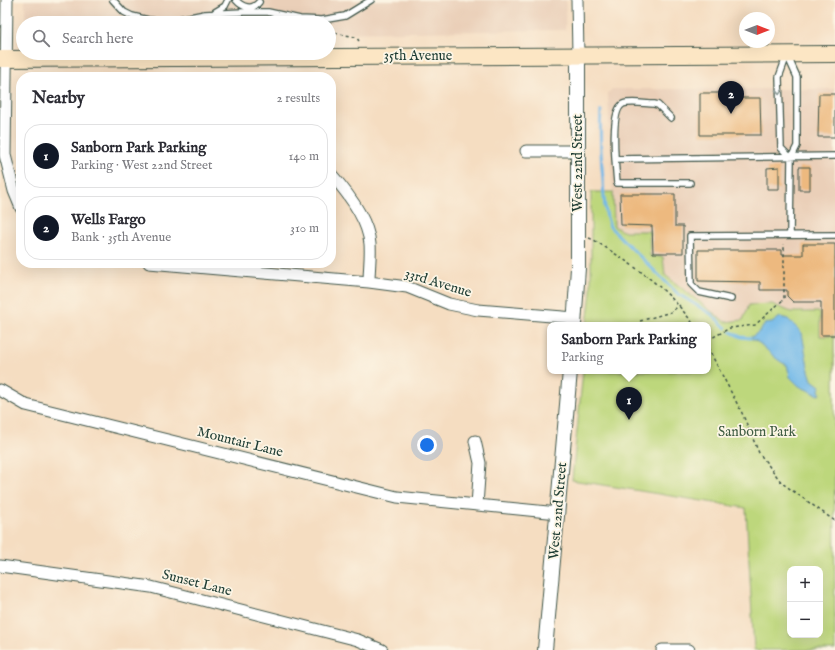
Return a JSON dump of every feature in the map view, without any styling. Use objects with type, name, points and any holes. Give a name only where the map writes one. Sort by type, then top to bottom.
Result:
[{"type":"main road","name":"35th Avenue","points":[[336,57],[835,54]]},
{"type":"main road","name":"35th Avenue","points":[[3,59],[16,59]]},
{"type":"street","points":[[7,0],[3,59],[5,155],[16,196]]},
{"type":"street","name":"West 22nd Street","points":[[574,322],[578,268],[577,0]]},
{"type":"street","points":[[526,151],[578,151]]},
{"type":"street","points":[[336,180],[343,188],[365,225],[370,243],[369,282]]},
{"type":"street","name":"33rd Avenue","points":[[207,268],[369,282],[407,287],[449,304],[478,310],[574,322]]},
{"type":"street","name":"West 22nd Street","points":[[545,650],[570,374]]},
{"type":"street","name":"Mountair Lane","points":[[0,390],[26,405],[397,497],[558,513]]},
{"type":"street","points":[[475,441],[480,463],[477,505]]},
{"type":"street","name":"Sunset Lane","points":[[0,566],[151,587],[358,640],[382,650]]},
{"type":"street","points":[[662,650],[689,650]]},
{"type":"lane","points":[[113,0],[124,12],[138,16]]},
{"type":"lane","points":[[213,13],[222,9],[228,0]]},
{"type":"lane","points":[[236,0],[241,6],[248,7],[253,7],[259,1],[262,9],[268,12]]},
{"type":"lane","points":[[336,18],[345,16],[371,0]]},
{"type":"lane","points":[[192,16],[213,13],[268,12],[289,16]]},
{"type":"lane","points":[[787,55],[779,77],[781,148],[791,158]]},
{"type":"lane","points":[[787,55],[797,77],[797,146],[791,158],[790,235]]},
{"type":"lane","points":[[671,118],[658,105],[654,104],[627,103],[621,105],[617,109],[615,120],[615,159],[617,183],[690,182]]},
{"type":"lane","points":[[615,159],[791,158],[835,156]]},
{"type":"lane","points":[[730,299],[699,292],[691,284],[690,236],[835,235]]},
{"type":"path","points":[[336,33],[356,37],[359,41]]},
{"type":"path","points":[[589,238],[647,275],[680,305],[692,322]]},
{"type":"path","points":[[711,338],[730,328],[755,325],[784,299],[784,244]]},
{"type":"path","points":[[640,321],[671,312],[680,305]]},
{"type":"path","points":[[711,354],[742,413],[759,453],[782,483],[835,521]]},
{"type":"shaded area","points":[[25,0],[566,0],[565,30],[336,33],[336,16],[25,16]]},
{"type":"shaded area","points":[[612,89],[835,89],[835,354],[820,336],[820,312],[791,312],[772,304],[743,320],[726,322],[665,275],[650,257],[649,232],[622,231],[614,226],[608,93]]},
{"type":"green space","name":"Sanborn Park","points":[[591,192],[613,192],[614,226],[622,231],[649,231],[650,256],[663,257],[665,275],[725,322],[743,320],[749,305],[772,304],[791,312],[820,312],[820,336],[834,336],[835,650],[754,650],[746,508],[572,480],[583,374],[711,374],[711,322],[587,322],[591,291]]},
{"type":"water","points":[[780,317],[788,319],[802,333],[808,367],[812,380],[820,386],[819,391],[821,394],[818,395],[799,386],[790,377],[787,365],[777,359],[760,343],[750,338],[760,331],[765,324],[772,323]]},
{"type":"building","points":[[700,93],[741,93],[741,98],[760,98],[761,135],[700,135]]},
{"type":"building","points":[[819,94],[835,94],[835,137],[818,137]]},
{"type":"building","points":[[779,167],[779,189],[767,189],[767,168]]},
{"type":"building","points":[[799,167],[810,167],[810,190],[799,190]]},
{"type":"building","points":[[620,194],[675,194],[675,226],[683,226],[683,253],[653,253],[652,226],[621,225]]},
{"type":"building","points":[[803,244],[835,244],[835,335],[821,335],[821,302],[793,302],[787,296],[787,290],[760,290],[760,282],[698,281],[698,250],[782,250],[782,255],[803,255]]},
{"type":"waterway","points":[[601,111],[600,146],[604,198],[610,227],[678,294],[711,314],[726,328]]},
{"type":"waterway","points":[[731,332],[741,337],[750,338]]},
{"type":"place","name":"Wells Fargo","points":[[731,114]]},
{"type":"place","name":"Sanborn Park Parking","points":[[629,420]]}]
